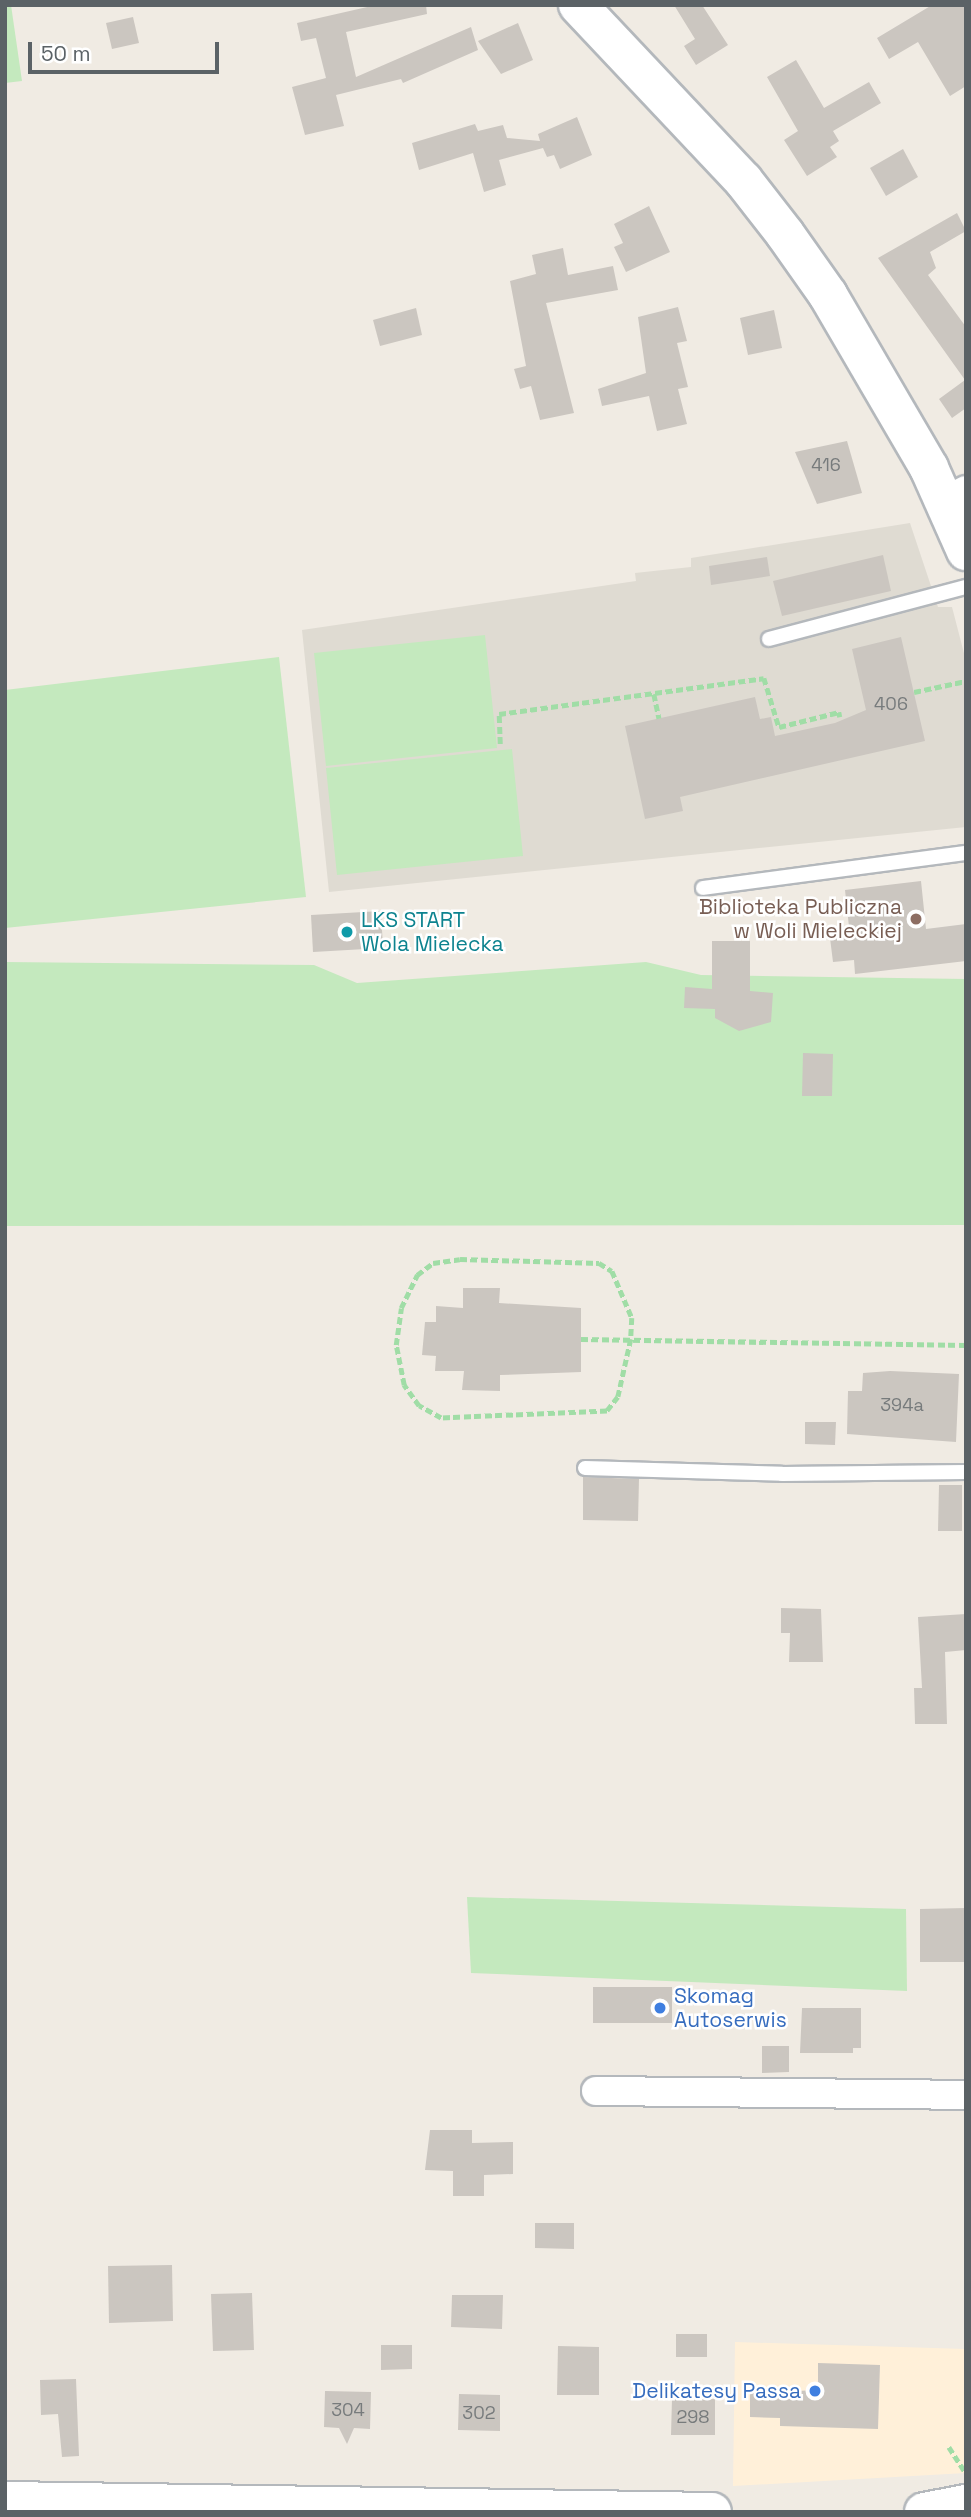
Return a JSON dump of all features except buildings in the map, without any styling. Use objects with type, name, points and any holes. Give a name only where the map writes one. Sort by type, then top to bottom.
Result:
[{"type":"street","points":[[578,5],[743,180],[785,234],[828,295],[957,495],[966,551]]},
{"type":"street","points":[[596,2091],[966,2095]]},
{"type":"street","points":[[5,2501],[241,2508],[712,2512]]},
{"type":"street","points":[[924,2512],[966,2504]]},
{"type":"lane","points":[[769,639],[966,587]]},
{"type":"lane","points":[[703,888],[966,853]]},
{"type":"lane","points":[[585,1468],[782,1474],[966,1472]]},
{"type":"path","points":[[500,744],[499,714],[764,678],[779,727],[839,712],[840,717]]},
{"type":"path","points":[[914,692],[966,681]]},
{"type":"path","points":[[654,694],[659,718]]},
{"type":"path","points":[[460,1259],[599,1262],[612,1271],[627,1306],[631,1339],[618,1397],[607,1411],[592,1416],[441,1418],[419,1406],[404,1385],[396,1345],[401,1308],[416,1275],[433,1264],[460,1259]]},
{"type":"path","points":[[581,1339],[966,1345]]},
{"type":"path","points":[[949,2447],[966,2473]]},
{"type":"shaded area","points":[[910,523],[938,607],[952,607],[966,661],[966,827],[329,892],[302,630],[636,581],[635,573],[691,567],[691,558]]},
{"type":"shaded area","points":[[735,2342],[966,2349],[966,2473],[733,2486]]},
{"type":"green space","points":[[5,5],[11,5],[22,81],[5,83]]},
{"type":"green space","points":[[485,635],[497,748],[326,766],[314,653]]},
{"type":"green space","points":[[279,657],[306,897],[5,928],[5,690]]},
{"type":"green space","points":[[512,749],[523,856],[337,875],[326,768]]},
{"type":"green space","points":[[5,962],[314,965],[357,983],[646,962],[701,975],[966,979],[966,1225],[5,1226]]},
{"type":"green space","points":[[467,1897],[906,1909],[907,1991],[471,1973]]},
{"type":"place","name":"Biblioteka Publiczna w Woli Mieleckiej","points":[[916,919]]},
{"type":"place","name":"LKS START Wola Mielecka","points":[[347,932]]},
{"type":"place","name":"Skomag Autoserwis","points":[[660,2008]]},
{"type":"place","name":"Delikatesy Passa","points":[[815,2391]]}]
